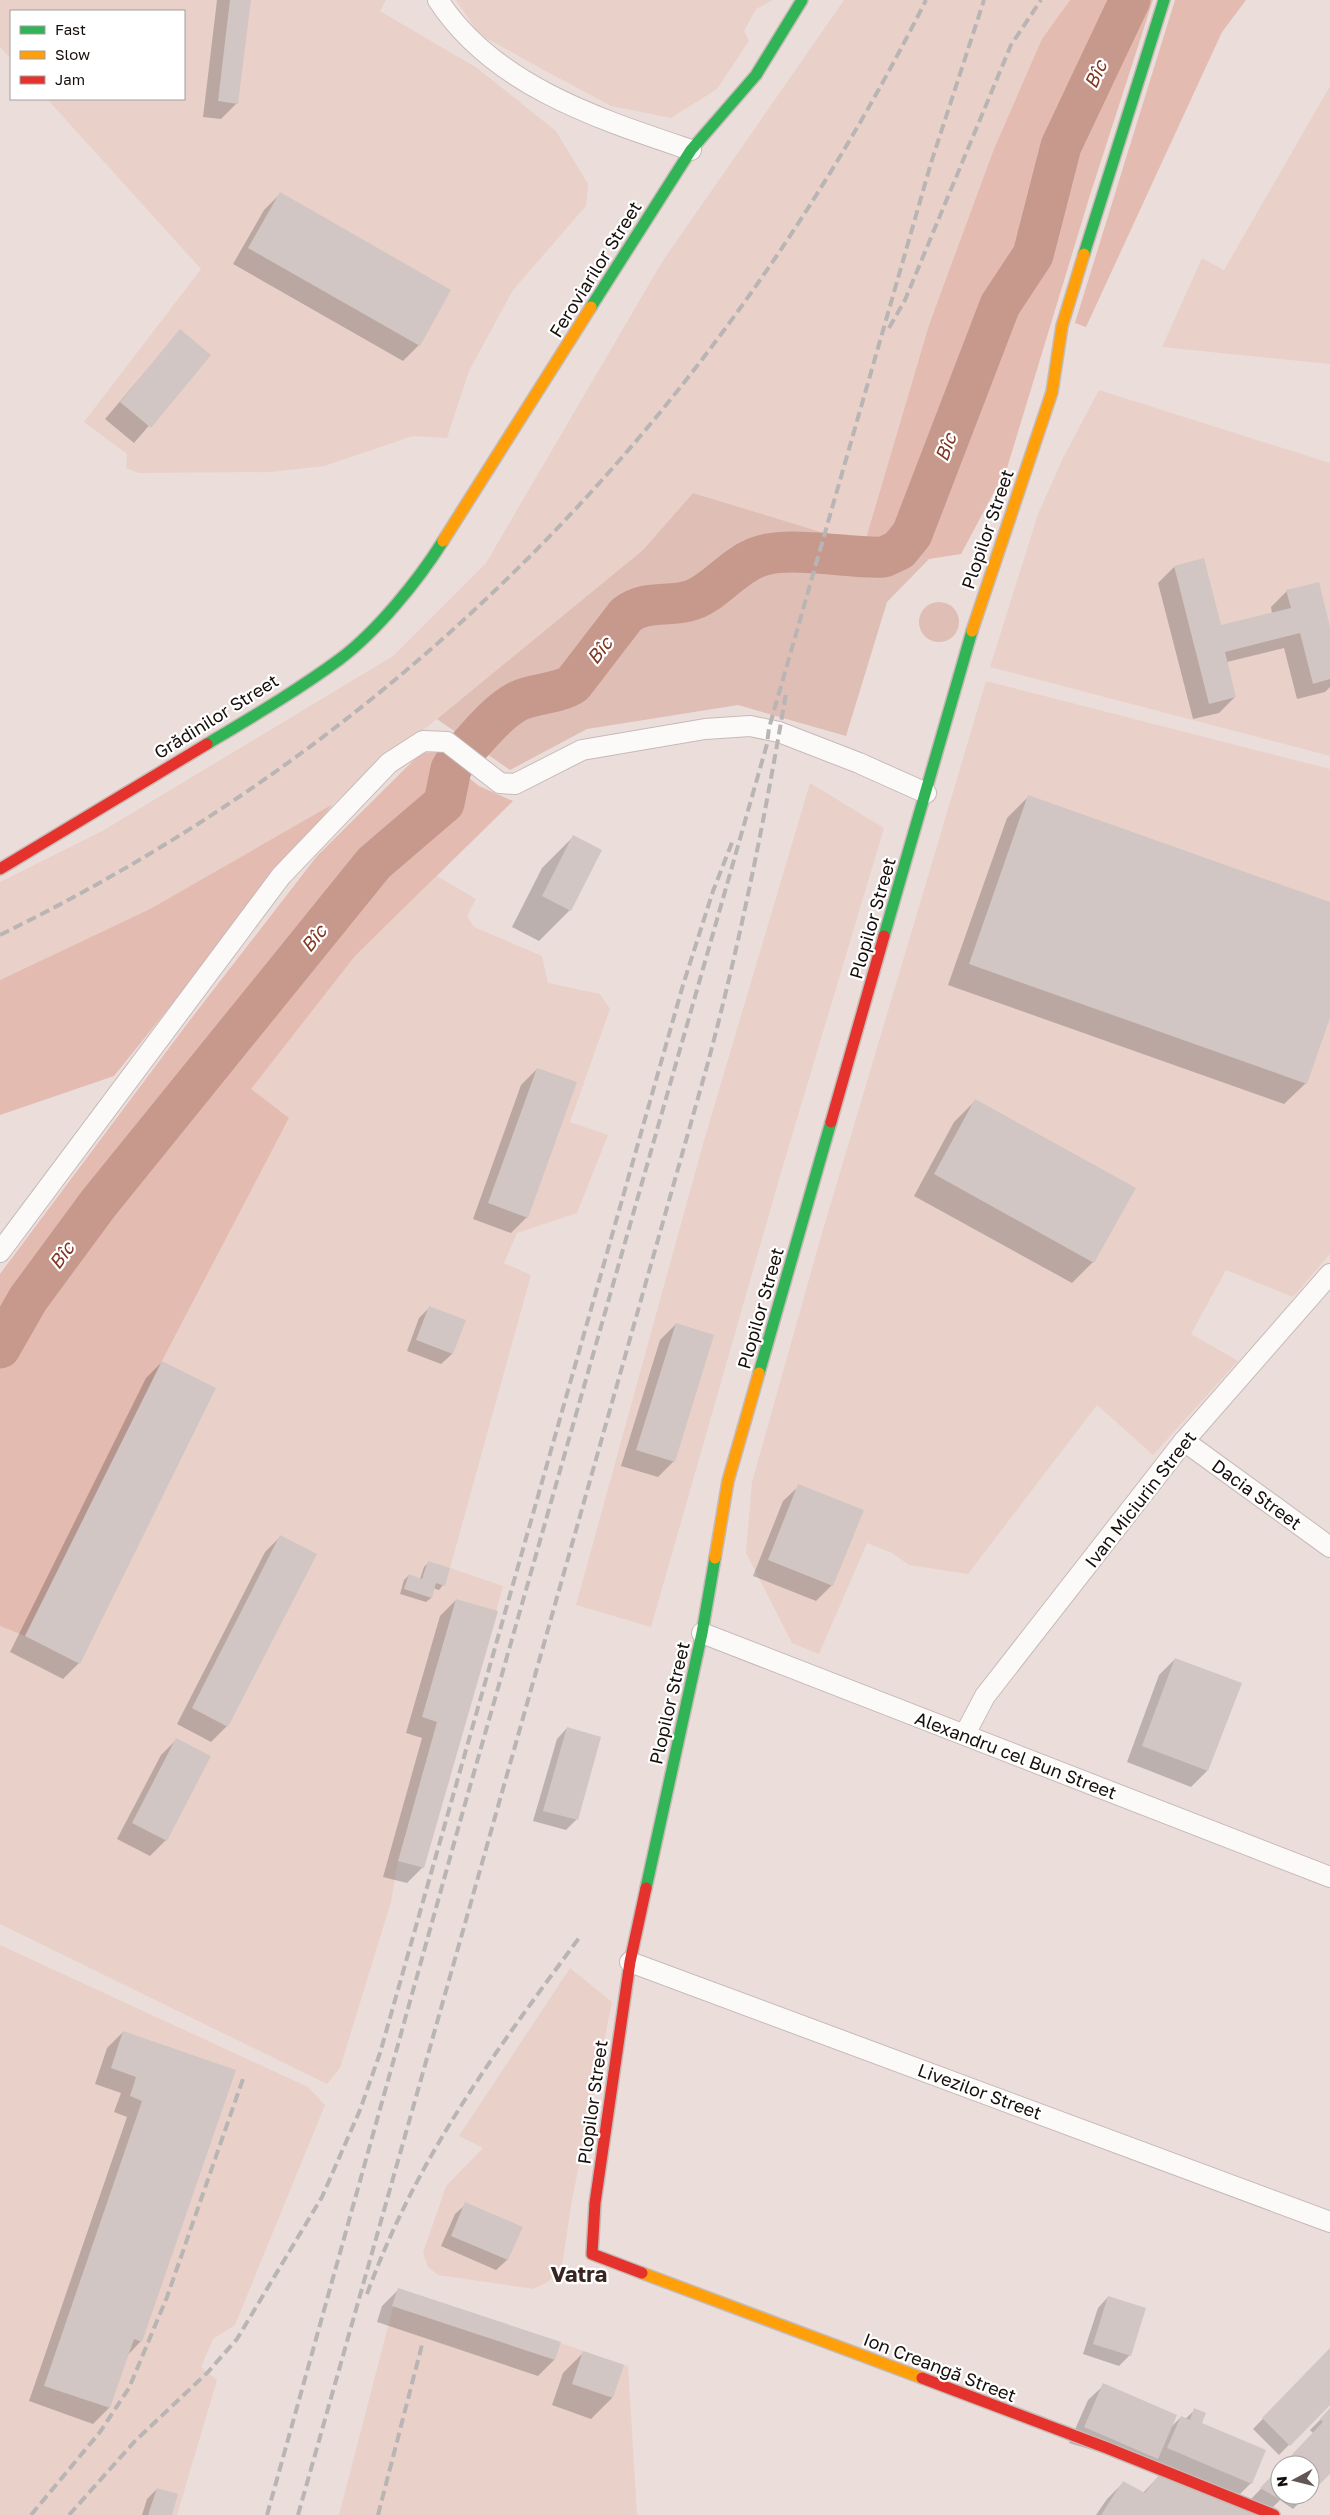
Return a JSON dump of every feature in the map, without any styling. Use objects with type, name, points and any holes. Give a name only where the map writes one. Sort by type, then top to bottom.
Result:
[{"type":"street","points":[[438,0],[453,21],[475,44],[548,95],[594,117],[691,150]]},
{"type":"street","name":"Feroviarilor Street","points":[[428,565],[691,150],[756,75],[802,0]]},
{"type":"street","name":"Plopilor Street","points":[[592,2254],[595,2203],[630,1962],[702,1632],[728,1482],[991,570],[1052,392],[1062,326],[1164,0]]},
{"type":"street","name":"Grădinilor Street","points":[[0,869],[258,712],[340,658],[390,611],[428,565]]},
{"type":"street","points":[[0,1252],[281,876],[389,763],[423,741],[447,742],[500,783],[515,784],[582,750],[705,729],[750,726],[779,732],[859,763],[926,793]]},
{"type":"street","name":"Ivan Miciurin Street","points":[[965,1734],[984,1696],[1184,1441],[1330,1274]]},
{"type":"street","name":"Dacia Street","points":[[1184,1441],[1330,1547]]},
{"type":"street","name":"Alexandru cel Bun Street","points":[[702,1632],[1330,1878]]},
{"type":"street","name":"Livezilor Street","points":[[630,1962],[1330,2222]]},
{"type":"street","name":"Ion Creangă Street","points":[[592,2254],[1106,2448],[1274,2515]]},
{"type":"shaded area","points":[[0,0],[386,0],[380,11],[477,68],[556,131],[588,184],[586,206],[513,290],[469,371],[447,438],[413,436],[324,466],[271,472],[139,473],[126,468],[127,454],[84,422],[201,269],[48,100],[185,100],[185,10],[10,10],[10,58],[0,47]]},
{"type":"shaded area","points":[[456,0],[773,0],[756,9],[744,31],[749,41],[717,89],[671,118],[611,106],[542,69],[479,34]]},
{"type":"shaded area","points":[[844,0],[1070,0],[1042,39],[929,325],[864,545],[693,493],[643,550],[333,804],[150,909],[0,980],[0,882],[104,830],[393,656],[486,563],[662,262]]},
{"type":"shaded area","points":[[1070,0],[1153,0],[1090,195],[1007,468],[961,554],[929,559],[864,545],[929,325],[994,149],[1042,39]]},
{"type":"shaded area","points":[[1175,0],[1246,0],[1222,32],[1086,327],[1075,323]]},
{"type":"shaded area","points":[[1330,86],[1330,364],[1162,347],[1202,258],[1224,270]]},
{"type":"shaded area","points":[[1099,390],[1330,463],[1330,756],[990,667],[1038,514],[1063,458]]},
{"type":"shaded area","points":[[693,493],[864,545],[929,559],[887,602],[846,736],[738,705],[587,729],[510,770],[437,719],[643,550]]},
{"type":"shaded area","points":[[943,602],[950,605],[956,611],[959,622],[958,630],[950,639],[943,642],[935,642],[928,639],[920,630],[919,618],[922,611],[931,603]]},
{"type":"shaded area","points":[[986,681],[1330,769],[1330,1254],[1293,1297],[1226,1270],[1191,1334],[1238,1361],[1153,1455],[1097,1405],[968,1574],[909,1565],[892,1553],[867,1543],[819,1654],[792,1643],[746,1553],[752,1482],[822,1233]]},
{"type":"shaded area","points":[[437,752],[479,786],[513,801],[355,956],[251,1089],[289,1118],[162,1361],[25,1636],[0,1626],[0,1274],[187,1024],[317,856],[421,753]]},
{"type":"shaded area","points":[[810,783],[884,828],[782,1169],[651,1627],[576,1605],[703,1144]]},
{"type":"shaded area","points":[[333,804],[114,1076],[0,1115],[0,980],[150,909]]},
{"type":"shaded area","points":[[437,876],[476,899],[467,916],[474,927],[542,956],[548,983],[600,994],[610,1009],[570,1122],[608,1135],[577,1213],[517,1233],[504,1263],[531,1275],[450,1568],[503,1586],[424,1868],[398,1861],[391,1902],[340,2068],[327,2084],[0,1924],[0,1626],[25,1636],[162,1361],[289,1118],[250,1089],[355,956]]},
{"type":"shaded area","points":[[0,1945],[308,2087],[325,2105],[235,2325],[213,2339],[201,2367],[217,2380],[177,2515],[0,2515]]},
{"type":"shaded area","points":[[570,1968],[612,2002],[572,2200],[562,2266],[548,2282],[533,2289],[438,2275],[428,2267],[423,2253],[446,2186],[483,2148],[459,2136]]},
{"type":"shaded area","points":[[398,2288],[628,2366],[637,2515],[339,2515]]},
{"type":"building","points":[[230,0],[251,0],[238,104],[218,101]]},
{"type":"building","points":[[280,192],[451,290],[420,346],[248,248]]},
{"type":"building","points":[[180,329],[211,355],[151,428],[120,402]]},
{"type":"building","points":[[1204,558],[1221,625],[1291,608],[1286,590],[1319,582],[1330,627],[1330,679],[1313,684],[1300,633],[1225,652],[1236,697],[1209,704],[1174,566]]},
{"type":"building","points":[[1028,795],[1330,902],[1330,1018],[1307,1084],[969,964]]},
{"type":"building","points":[[573,835],[602,850],[571,911],[542,896]]},
{"type":"building","points":[[537,1068],[577,1082],[528,1218],[488,1203]]},
{"type":"building","points":[[975,1099],[1136,1188],[1094,1263],[934,1174]]},
{"type":"building","points":[[429,1306],[466,1320],[453,1354],[416,1340]]},
{"type":"building","points":[[676,1323],[714,1335],[675,1462],[636,1450]]},
{"type":"building","points":[[162,1361],[216,1388],[80,1664],[25,1636]]},
{"type":"building","points":[[798,1484],[864,1510],[833,1586],[768,1560]]},
{"type":"building","points":[[280,1535],[317,1554],[228,1727],[192,1708]]},
{"type":"building","points":[[428,1561],[450,1568],[445,1586],[436,1583],[432,1598],[404,1589],[409,1574],[422,1579]]},
{"type":"building","points":[[456,1599],[498,1611],[424,1868],[398,1861],[437,1722],[422,1717]]},
{"type":"building","points":[[1175,1658],[1242,1683],[1208,1771],[1142,1746]]},
{"type":"building","points":[[567,1727],[601,1737],[578,1820],[543,1811]]},
{"type":"building","points":[[176,1738],[211,1756],[167,1841],[132,1823]]},
{"type":"building","points":[[123,2031],[236,2070],[142,2342],[134,2339],[110,2408],[44,2386],[142,2101],[130,2096],[136,2077],[111,2068]]},
{"type":"building","points":[[465,2202],[523,2227],[508,2260],[451,2236]]},
{"type":"building","points":[[398,2288],[561,2342],[555,2360],[392,2306]]},
{"type":"building","points":[[1108,2296],[1146,2308],[1131,2356],[1093,2344]]},
{"type":"building","points":[[1330,2348],[1330,2405],[1290,2446],[1262,2418]]},
{"type":"building","points":[[583,2351],[624,2365],[613,2398],[572,2384]]},
{"type":"building","points":[[1103,2383],[1177,2415],[1158,2459],[1084,2427]]},
{"type":"building","points":[[1194,2408],[1206,2413],[1202,2423],[1266,2450],[1252,2484],[1167,2448],[1181,2416],[1190,2420]]},
{"type":"building","points":[[1330,2408],[1330,2474],[1320,2484],[1320,2455],[1292,2455],[1323,2422],[1320,2419]]},
{"type":"building","points":[[1159,2475],[1261,2515],[1101,2515],[1123,2481],[1145,2493]]},
{"type":"building","points":[[1270,2478],[1270,2494],[1260,2488]]},
{"type":"building","points":[[157,2488],[178,2494],[172,2515],[148,2515]]},
{"type":"waterway","name":"Bîc","points":[[0,1348],[28,1299],[98,1204],[374,863],[444,803],[451,769],[457,759],[501,713],[518,701],[560,690],[573,684],[626,615],[634,610],[650,605],[692,600],[708,591],[746,562],[755,558],[783,552],[884,557],[899,550],[912,534],[1000,305],[1033,255],[1061,146],[1130,0]]},
{"type":"railway","points":[[0,935],[150,854],[290,761],[420,658],[541,545],[652,422],[753,290],[844,149],[926,0]]},
{"type":"railway","points":[[267,2515],[463,1811],[767,744],[769,728],[931,163],[984,0]]},
{"type":"railway","points":[[889,328],[905,300],[1011,45],[1041,0]]},
{"type":"railway","points":[[298,2515],[707,1066],[751,880],[786,693]]},
{"type":"railway","points":[[69,2515],[135,2441],[208,2372],[237,2339],[322,2197],[360,2110],[380,2053],[683,985],[713,891],[733,840]]},
{"type":"railway","points":[[367,2294],[387,2244],[409,2197],[434,2151],[488,2065],[579,1938]]},
{"type":"railway","points":[[31,2515],[100,2432],[129,2388],[167,2297],[244,2076]]},
{"type":"railway","points":[[378,2515],[423,2341]]},
{"type":"traffic: fast","points":[[591,307],[691,150],[756,75],[802,0]]},
{"type":"traffic: fast","points":[[1084,254],[1164,0]]},
{"type":"traffic: fast","points":[[207,744],[291,692],[354,648],[396,604],[422,572],[443,541]]},
{"type":"traffic: fast","points":[[884,936],[972,631]]},
{"type":"traffic: fast","points":[[759,1373],[831,1122]]},
{"type":"traffic: fast","points":[[646,1888],[702,1633],[715,1558]]},
{"type":"traffic: slow","points":[[972,631],[1052,392],[1062,326],[1084,254]]},
{"type":"traffic: slow","points":[[443,541],[591,307]]},
{"type":"traffic: slow","points":[[715,1558],[728,1481],[759,1373]]},
{"type":"traffic: slow","points":[[642,2273],[922,2378]]},
{"type":"traffic: jam","points":[[0,869],[207,744]]},
{"type":"traffic: jam","points":[[831,1122],[884,936]]},
{"type":"traffic: jam","points":[[642,2273],[592,2254],[595,2203],[630,1962],[646,1888]]},
{"type":"traffic: jam","points":[[922,2378],[1107,2448],[1274,2515]]},
{"type":"district","name":"Vatra","points":[[579,2273]]}]
